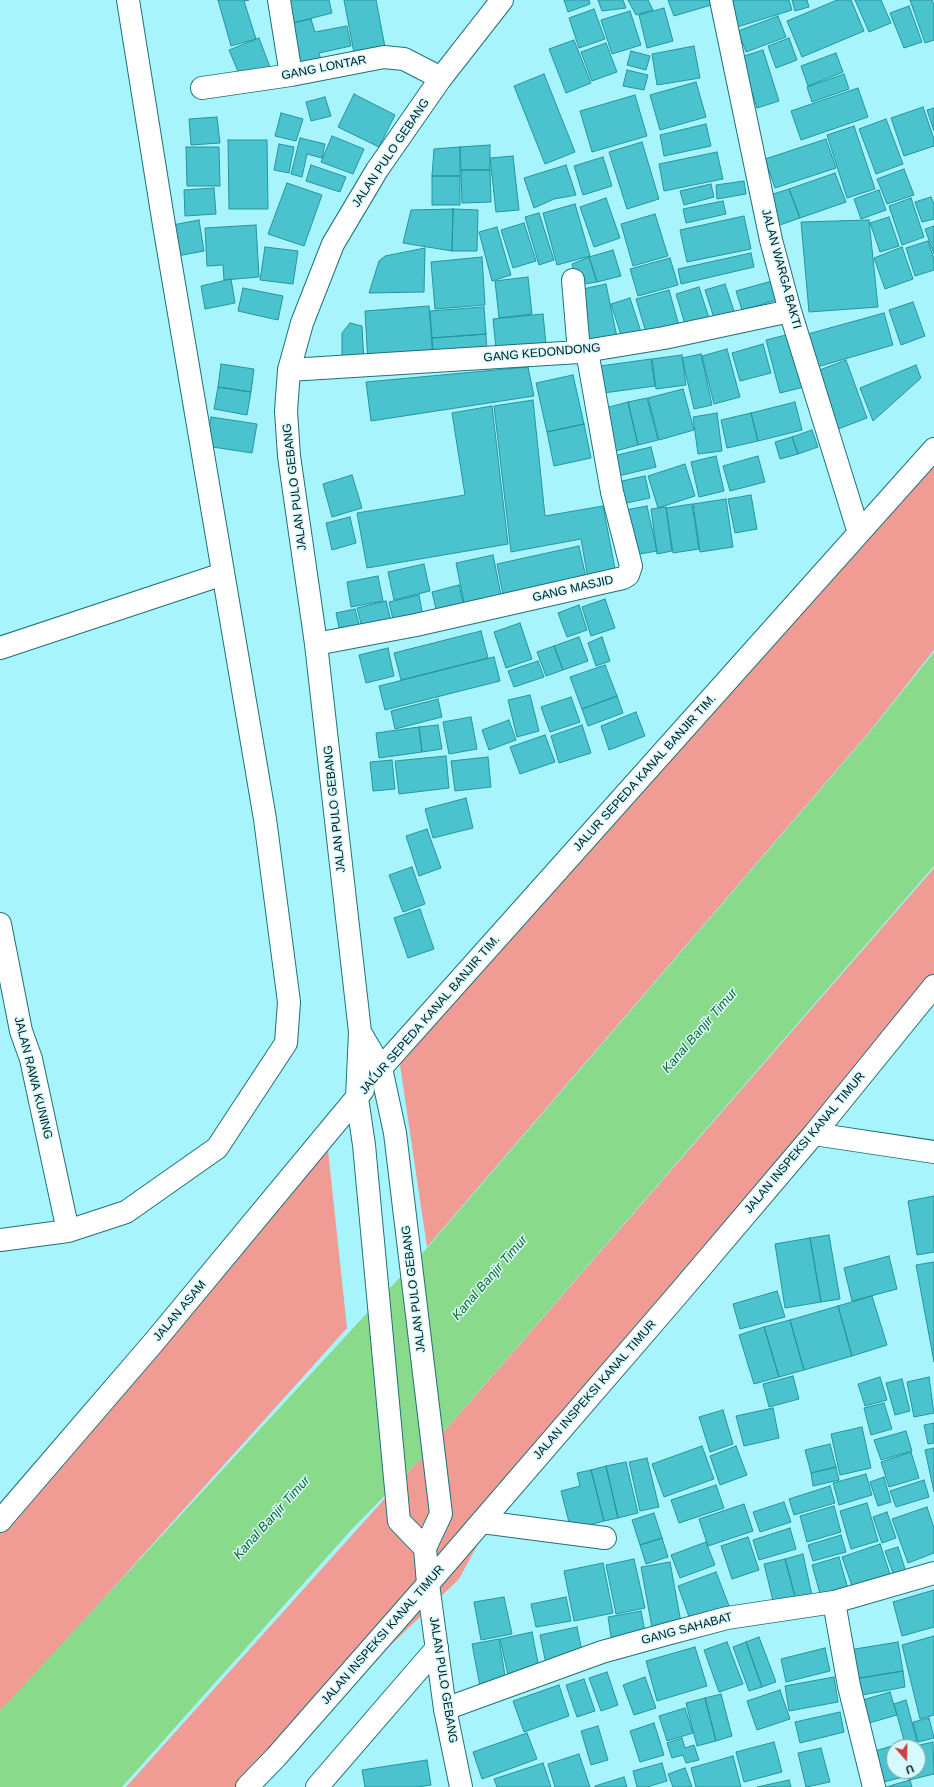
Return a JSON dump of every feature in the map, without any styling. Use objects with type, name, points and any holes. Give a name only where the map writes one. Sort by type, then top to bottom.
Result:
[{"type":"street","points":[[0,1240],[68,1231],[126,1212],[217,1148],[286,1044],[289,1002],[265,819],[128,0]]},
{"type":"street","points":[[279,0],[292,75]]},
{"type":"street","name":"JALAN PULO GEBANG","points":[[425,1548],[399,1520],[364,1145],[357,1098],[360,1032],[316,644],[289,456],[286,411],[289,370],[302,323],[333,244],[377,170],[441,78],[502,0]]},
{"type":"street","name":"JALAN WARGA BAKTI","points":[[721,0],[771,240],[790,311],[859,533]]},
{"type":"street","name":"GANG LONTAR","points":[[202,88],[292,75],[384,57],[404,59],[441,78]]},
{"type":"street","points":[[573,280],[583,352]]},
{"type":"street","name":"GANG KEDONDONG","points":[[289,370],[583,352],[664,338],[790,311]]},
{"type":"street","name":"GANG MASJID","points":[[316,644],[424,623],[623,578],[628,575],[631,566],[612,492],[583,352]]},
{"type":"street","name":"JALUR SEPEDA KANAL BANJIR TIM.","points":[[357,1098],[382,1068],[934,449]]},
{"type":"street","points":[[0,648],[223,574]]},
{"type":"street","name":"JALAN RAWA KUNING","points":[[0,924],[21,1031],[31,1059],[68,1231]]},
{"type":"street","name":"JALAN INSPEKSI KANAL TIMUR","points":[[247,1787],[276,1757],[482,1522],[814,1134],[934,986]]},
{"type":"street","name":"JALAN PULO GEBANG","points":[[360,1032],[382,1068],[395,1133],[441,1514],[425,1548],[428,1584],[445,1709],[461,1787]]},
{"type":"street","name":"JALAN ASAM","points":[[0,1521],[154,1342],[357,1098]]},
{"type":"street","points":[[814,1134],[934,1152]]},
{"type":"street","points":[[482,1522],[605,1538]]},
{"type":"street","name":"GANG SAHABAT","points":[[445,1709],[602,1652],[726,1618],[834,1602],[934,1573]]},
{"type":"street","points":[[834,1602],[849,1686],[874,1787]]},
{"type":"street","points":[[317,1787],[437,1648]]},
{"type":"shaded area","points":[[934,449],[934,650],[870,731],[427,1247],[400,1065],[859,533]]},
{"type":"shaded area","points":[[934,868],[934,986],[496,1511],[459,1579],[265,1767],[248,1787],[126,1787],[414,1466]]},
{"type":"shaded area","points":[[328,1150],[347,1328],[43,1666],[0,1711],[0,1521],[154,1342]]},
{"type":"water","name":"Kanal Banjir Timur","points":[[934,652],[934,866],[414,1466],[352,1529],[122,1787],[0,1787],[0,1711],[427,1248],[869,733]]},
{"type":"building","points":[[218,0],[249,0],[244,1],[256,39],[231,46]]},
{"type":"building","points":[[283,0],[329,0],[332,13],[289,24]]},
{"type":"building","points":[[344,0],[376,0],[385,47],[354,53]]},
{"type":"building","points":[[564,0],[589,0],[590,4],[568,12]]},
{"type":"building","points":[[598,0],[623,0],[626,8],[602,11]]},
{"type":"building","points":[[628,0],[648,0],[653,10],[636,15]]},
{"type":"building","points":[[668,0],[717,0],[718,3],[674,16]]},
{"type":"building","points":[[733,0],[789,0],[792,10],[734,28],[726,3]]},
{"type":"building","points":[[792,0],[807,0],[809,7],[795,11]]},
{"type":"building","points":[[837,0],[851,0],[864,31],[802,57],[787,21]]},
{"type":"building","points":[[855,0],[881,0],[891,23],[869,32]]},
{"type":"building","points":[[910,0],[932,0],[934,5],[934,40],[925,43]]},
{"type":"building","points":[[909,6],[922,42],[904,48],[890,13]]},
{"type":"building","points":[[664,8],[673,41],[647,48],[639,15]]},
{"type":"building","points":[[594,9],[605,39],[579,48],[569,18]]},
{"type":"building","points":[[630,11],[641,45],[612,54],[601,20]]},
{"type":"building","points":[[778,16],[786,37],[746,52],[738,31]]},
{"type":"building","points":[[311,19],[315,32],[347,26],[351,46],[319,53],[323,67],[298,74],[287,24]]},
{"type":"building","points":[[259,38],[271,70],[242,81],[229,50]]},
{"type":"building","points":[[789,38],[797,60],[776,68],[768,46]]},
{"type":"building","points":[[574,40],[591,83],[566,93],[549,49]]},
{"type":"building","points":[[606,43],[617,72],[592,81],[581,52]]},
{"type":"building","points":[[694,46],[700,78],[657,85],[652,54]]},
{"type":"building","points":[[763,50],[779,101],[757,108],[741,57]]},
{"type":"building","points":[[631,51],[650,56],[646,70],[627,65]]},
{"type":"building","points":[[836,53],[843,72],[808,86],[801,66]]},
{"type":"building","points":[[627,70],[648,75],[644,90],[623,86]]},
{"type":"building","points":[[544,74],[575,152],[545,164],[514,86]]},
{"type":"building","points":[[844,74],[849,89],[812,102],[807,87]]},
{"type":"building","points":[[696,82],[706,117],[660,130],[650,95]]},
{"type":"building","points":[[858,88],[868,117],[801,140],[791,111]]},
{"type":"building","points":[[354,94],[395,115],[379,147],[338,127]]},
{"type":"building","points":[[635,95],[647,136],[592,152],[580,111]]},
{"type":"building","points":[[325,97],[331,116],[311,121],[306,102]]},
{"type":"building","points":[[923,107],[934,139],[934,146],[904,156],[891,118]]},
{"type":"building","points":[[934,108],[934,131],[927,110]]},
{"type":"building","points":[[281,113],[303,119],[296,141],[275,136]]},
{"type":"building","points":[[217,117],[220,143],[191,145],[189,119]]},
{"type":"building","points":[[886,119],[903,164],[876,174],[859,129]]},
{"type":"building","points":[[706,124],[711,146],[664,156],[660,135]]},
{"type":"building","points":[[854,126],[875,189],[847,198],[827,135]]},
{"type":"building","points":[[332,136],[364,149],[353,174],[321,162]]},
{"type":"building","points":[[300,138],[325,144],[322,158],[307,154],[302,177],[291,174]]},
{"type":"building","points":[[826,139],[836,168],[775,188],[765,159]]},
{"type":"building","points":[[228,140],[267,140],[268,209],[229,209]]},
{"type":"building","points":[[642,142],[659,199],[627,209],[609,152]]},
{"type":"building","points":[[279,144],[294,147],[289,173],[274,170]]},
{"type":"building","points":[[490,145],[490,170],[461,170],[460,147]]},
{"type":"building","points":[[186,147],[219,147],[220,186],[187,186]]},
{"type":"building","points":[[460,147],[460,176],[432,176],[434,149]]},
{"type":"building","points":[[717,152],[723,179],[664,191],[659,164]]},
{"type":"building","points":[[513,156],[519,210],[496,212],[490,158]]},
{"type":"building","points":[[603,157],[612,186],[583,195],[574,166]]},
{"type":"building","points":[[311,165],[346,177],[340,192],[306,181]]},
{"type":"building","points":[[566,165],[576,195],[554,199],[534,208],[524,178]]},
{"type":"building","points":[[904,169],[914,195],[887,204],[877,179]]},
{"type":"building","points":[[461,170],[490,170],[491,202],[462,203]]},
{"type":"building","points":[[835,173],[846,202],[800,218],[789,189]]},
{"type":"building","points":[[432,176],[460,176],[460,205],[432,205]]},
{"type":"building","points":[[744,181],[746,194],[717,199],[716,185]]},
{"type":"building","points":[[287,183],[322,195],[304,246],[268,234]]},
{"type":"building","points":[[711,184],[714,197],[684,205],[680,191]]},
{"type":"building","points":[[214,188],[216,214],[185,216],[184,190]]},
{"type":"building","points":[[789,189],[800,218],[774,227],[764,197]]},
{"type":"building","points":[[879,190],[886,210],[861,219],[854,199]]},
{"type":"building","points":[[931,197],[934,204],[934,219],[922,222],[915,202]]},
{"type":"building","points":[[606,198],[620,238],[594,247],[580,207]]},
{"type":"building","points":[[911,198],[924,237],[902,245],[889,206]]},
{"type":"building","points":[[723,201],[726,214],[686,223],[683,209]]},
{"type":"building","points":[[575,204],[590,256],[557,265],[543,213]]},
{"type":"building","points":[[453,209],[478,210],[477,251],[452,251]]},
{"type":"building","points":[[453,209],[452,251],[403,243],[411,210]]},
{"type":"building","points":[[539,213],[554,260],[539,265],[525,217]]},
{"type":"building","points":[[655,214],[668,256],[633,266],[621,224]]},
{"type":"building","points":[[744,216],[751,249],[687,262],[680,230]]},
{"type":"building","points":[[889,217],[899,246],[880,252],[870,223]]},
{"type":"building","points":[[199,220],[204,251],[172,257],[167,226]]},
{"type":"building","points":[[869,220],[878,307],[809,312],[801,222]]},
{"type":"building","points":[[524,223],[536,261],[513,268],[501,230]]},
{"type":"building","points":[[256,225],[259,277],[224,280],[223,265],[207,266],[205,228]]},
{"type":"building","points":[[934,226],[934,254],[925,229]]},
{"type":"building","points":[[497,227],[511,275],[492,281],[479,232]]},
{"type":"building","points":[[928,241],[934,259],[934,270],[915,276],[906,248]]},
{"type":"building","points":[[265,247],[298,251],[293,284],[260,280]]},
{"type":"building","points":[[902,247],[913,279],[885,289],[874,258]]},
{"type":"building","points":[[425,248],[424,292],[369,293],[379,261],[385,256]]},
{"type":"building","points":[[613,250],[621,276],[597,282],[589,257]]},
{"type":"building","points":[[751,253],[754,267],[681,284],[678,269]]},
{"type":"building","points":[[482,257],[485,305],[435,309],[431,262]]},
{"type":"building","points":[[589,257],[597,282],[578,285],[572,264]]},
{"type":"building","points":[[670,258],[678,285],[638,296],[630,269]]},
{"type":"building","points":[[528,277],[532,314],[499,318],[495,281]]},
{"type":"building","points":[[231,279],[235,303],[205,309],[201,286]]},
{"type":"building","points":[[772,281],[777,300],[742,310],[736,291]]},
{"type":"building","points":[[606,284],[618,342],[586,348],[574,291]]},
{"type":"building","points":[[725,284],[736,317],[716,324],[705,290]]},
{"type":"building","points":[[699,287],[711,324],[687,331],[676,294]]},
{"type":"building","points":[[243,288],[283,296],[278,320],[238,311]]},
{"type":"building","points":[[669,290],[680,329],[648,339],[636,299]]},
{"type":"building","points":[[630,298],[641,332],[622,338],[611,304]]},
{"type":"building","points":[[913,302],[925,336],[901,345],[889,310]]},
{"type":"building","points":[[429,306],[433,359],[368,363],[365,311]]},
{"type":"building","points":[[484,307],[486,334],[432,338],[430,311]]},
{"type":"building","points":[[884,313],[893,345],[817,367],[808,334]]},
{"type":"building","points":[[543,314],[546,344],[496,349],[493,319]]},
{"type":"building","points":[[350,323],[362,326],[364,362],[342,362],[342,333]]},
{"type":"building","points":[[486,334],[487,357],[434,361],[432,338]]},
{"type":"building","points":[[790,334],[804,387],[780,393],[766,340]]},
{"type":"building","points":[[763,344],[771,373],[740,381],[732,353]]},
{"type":"building","points":[[727,349],[740,397],[714,404],[702,356]]},
{"type":"building","points":[[701,354],[712,405],[694,409],[682,358]]},
{"type":"building","points":[[682,355],[686,385],[656,389],[652,359]]},
{"type":"building","points":[[651,359],[655,386],[596,394],[593,367]]},
{"type":"building","points":[[846,360],[867,418],[838,429],[817,371]]},
{"type":"building","points":[[221,364],[254,369],[251,392],[218,387]]},
{"type":"building","points":[[916,365],[921,378],[873,421],[860,388]]},
{"type":"building","points":[[528,367],[534,396],[371,421],[366,382]]},
{"type":"building","points":[[573,375],[584,424],[547,432],[536,383]]},
{"type":"building","points":[[218,387],[251,392],[247,415],[214,409]]},
{"type":"building","points":[[683,389],[694,430],[659,440],[648,398]]},
{"type":"building","points":[[647,398],[658,440],[638,445],[628,402]]},
{"type":"building","points":[[533,400],[545,516],[603,506],[616,574],[588,579],[581,539],[511,552],[494,406]]},
{"type":"building","points":[[628,402],[638,445],[608,453],[598,410]]},
{"type":"building","points":[[795,402],[802,430],[758,441],[751,413]]},
{"type":"building","points":[[492,406],[508,544],[367,568],[357,513],[465,495],[452,413]]},
{"type":"building","points":[[717,413],[722,451],[698,454],[693,417]]},
{"type":"building","points":[[751,413],[758,441],[727,448],[721,420]]},
{"type":"building","points":[[211,417],[257,424],[252,453],[206,446]]},
{"type":"building","points":[[584,424],[591,458],[554,466],[547,432]]},
{"type":"building","points":[[812,430],[818,447],[798,454],[792,437]]},
{"type":"building","points":[[792,437],[798,454],[780,459],[775,442]]},
{"type":"building","points":[[651,447],[656,467],[614,477],[609,457]]},
{"type":"building","points":[[716,456],[724,491],[699,497],[691,462]]},
{"type":"building","points":[[758,456],[765,482],[730,491],[723,466]]},
{"type":"building","points":[[685,464],[695,496],[658,508],[648,476]]},
{"type":"building","points":[[352,475],[362,508],[332,517],[323,484]]},
{"type":"building","points":[[645,476],[650,498],[617,505],[613,483]]},
{"type":"building","points":[[751,495],[757,529],[735,533],[728,499]]},
{"type":"building","points":[[726,499],[733,547],[700,552],[693,504]]},
{"type":"building","points":[[692,504],[699,549],[673,553],[666,508]]},
{"type":"building","points":[[647,506],[657,551],[628,556],[620,511]]},
{"type":"building","points":[[666,507],[672,551],[657,554],[651,509]]},
{"type":"building","points":[[350,517],[356,543],[332,550],[326,523]]},
{"type":"building","points":[[579,546],[587,582],[504,600],[497,564]]},
{"type":"building","points":[[493,555],[501,595],[464,603],[456,563]]},
{"type":"building","points":[[424,564],[430,591],[394,600],[388,572]]},
{"type":"building","points":[[378,576],[383,601],[351,607],[347,582]]},
{"type":"building","points":[[459,585],[464,606],[437,613],[432,592]]},
{"type":"building","points":[[419,595],[424,622],[395,628],[389,602]]},
{"type":"building","points":[[605,599],[615,628],[591,636],[582,607]]},
{"type":"building","points":[[386,601],[392,625],[363,632],[357,608]]},
{"type":"building","points":[[579,605],[587,630],[567,637],[558,613]]},
{"type":"building","points":[[355,609],[361,632],[341,637],[336,613]]},
{"type":"building","points":[[520,623],[532,659],[506,668],[494,632]]},
{"type":"building","points":[[481,631],[488,658],[401,680],[394,653]]},
{"type":"building","points":[[579,637],[588,661],[563,670],[554,646]]},
{"type":"building","points":[[602,637],[610,661],[596,666],[588,643]]},
{"type":"building","points":[[554,646],[563,670],[546,676],[537,652]]},
{"type":"building","points":[[388,648],[394,676],[366,683],[359,655]]},
{"type":"building","points":[[494,657],[500,681],[385,710],[379,686]]},
{"type":"building","points":[[538,661],[544,677],[514,687],[508,671]]},
{"type":"building","points":[[605,665],[617,696],[582,709],[570,677]]},
{"type":"building","points":[[530,695],[539,731],[517,737],[508,700]]},
{"type":"building","points":[[617,696],[623,713],[588,726],[582,709]]},
{"type":"building","points":[[571,697],[580,722],[550,732],[541,707]]},
{"type":"building","points":[[438,699],[442,717],[395,729],[391,711]]},
{"type":"building","points":[[636,712],[645,736],[609,750],[601,726]]},
{"type":"building","points":[[471,717],[477,749],[449,754],[443,722]]},
{"type":"building","points":[[509,720],[516,740],[489,750],[482,730]]},
{"type":"building","points":[[438,725],[442,749],[422,752],[419,727]]},
{"type":"building","points":[[582,725],[591,753],[559,763],[551,736]]},
{"type":"building","points":[[419,727],[422,752],[379,758],[376,733]]},
{"type":"building","points":[[545,735],[555,762],[520,774],[510,747]]},
{"type":"building","points":[[446,756],[449,788],[399,794],[395,761]]},
{"type":"building","points":[[488,757],[491,787],[455,791],[451,761]]},
{"type":"building","points":[[392,760],[395,789],[373,791],[370,762]]},
{"type":"building","points":[[466,798],[473,828],[433,838],[425,809]]},
{"type":"building","points":[[427,829],[441,868],[419,876],[406,836]]},
{"type":"building","points":[[412,867],[425,904],[403,912],[389,875]]},
{"type":"building","points":[[420,909],[434,949],[408,958],[394,918]]},
{"type":"building","points":[[934,1196],[934,1252],[917,1255],[908,1201]]},
{"type":"building","points":[[829,1235],[840,1299],[821,1302],[810,1238]]},
{"type":"building","points":[[810,1238],[821,1302],[785,1308],[775,1244]]},
{"type":"building","points":[[889,1256],[897,1289],[852,1301],[844,1268]]},
{"type":"building","points":[[934,1262],[934,1362],[916,1265]]},
{"type":"building","points":[[777,1291],[785,1317],[740,1329],[733,1304]]},
{"type":"building","points":[[872,1296],[887,1345],[852,1356],[838,1306]]},
{"type":"building","points":[[838,1306],[852,1356],[804,1370],[790,1320]]},
{"type":"building","points":[[790,1320],[804,1370],[779,1377],[764,1327]]},
{"type":"building","points":[[764,1327],[779,1377],[754,1384],[739,1335]]},
{"type":"building","points":[[793,1376],[799,1399],[769,1407],[763,1384]]},
{"type":"building","points":[[880,1377],[887,1400],[865,1406],[858,1384]]},
{"type":"building","points":[[929,1377],[934,1413],[914,1417],[907,1382]]},
{"type":"building","points":[[902,1379],[910,1411],[895,1415],[886,1383]]},
{"type":"building","points":[[884,1403],[892,1429],[871,1435],[864,1408]]},
{"type":"building","points":[[773,1408],[779,1438],[744,1446],[736,1416]]},
{"type":"building","points":[[723,1410],[733,1444],[710,1452],[699,1417]]},
{"type":"building","points":[[934,1423],[934,1443],[928,1444],[924,1425]]},
{"type":"building","points":[[862,1427],[871,1468],[840,1475],[831,1434]]},
{"type":"building","points":[[906,1431],[912,1451],[881,1460],[874,1440]]},
{"type":"building","points":[[830,1444],[836,1467],[811,1473],[805,1450]]},
{"type":"building","points":[[702,1446],[714,1479],[664,1497],[652,1464]]},
{"type":"building","points":[[736,1446],[747,1475],[720,1485],[710,1456]]},
{"type":"building","points":[[934,1448],[934,1492],[925,1450]]},
{"type":"building","points":[[911,1452],[919,1478],[889,1487],[881,1462]]},
{"type":"building","points":[[647,1458],[659,1507],[640,1511],[629,1462]]},
{"type":"building","points":[[626,1462],[638,1513],[618,1518],[606,1466]]},
{"type":"building","points":[[606,1466],[618,1518],[604,1521],[591,1470]]},
{"type":"building","points":[[836,1467],[839,1480],[813,1486],[811,1473]]},
{"type":"building","points":[[591,1470],[604,1521],[571,1530],[561,1491],[580,1486],[577,1473]]},
{"type":"building","points":[[866,1474],[872,1495],[839,1505],[833,1483]]},
{"type":"building","points":[[884,1477],[891,1502],[878,1506],[870,1482]]},
{"type":"building","points":[[924,1480],[929,1497],[896,1507],[890,1491]]},
{"type":"building","points":[[716,1485],[724,1508],[679,1523],[671,1500]]},
{"type":"building","points":[[830,1486],[835,1503],[794,1515],[789,1499]]},
{"type":"building","points":[[784,1502],[791,1522],[760,1532],[753,1512]]},
{"type":"building","points":[[867,1503],[878,1541],[851,1549],[840,1511]]},
{"type":"building","points":[[744,1504],[753,1531],[708,1546],[699,1519]]},
{"type":"building","points":[[834,1506],[841,1532],[807,1542],[800,1516]]},
{"type":"building","points":[[927,1507],[934,1528],[934,1553],[908,1563],[892,1519]]},
{"type":"building","points":[[887,1512],[896,1538],[882,1543],[873,1517]]},
{"type":"building","points":[[654,1513],[662,1538],[640,1545],[632,1520]]},
{"type":"building","points":[[790,1528],[796,1549],[759,1560],[753,1540]]},
{"type":"building","points":[[841,1535],[846,1552],[813,1561],[808,1545]]},
{"type":"building","points":[[748,1537],[759,1570],[732,1579],[721,1546]]},
{"type":"building","points":[[662,1538],[668,1557],[646,1564],[640,1545]]},
{"type":"building","points":[[706,1542],[715,1565],[680,1578],[671,1555]]},
{"type":"building","points":[[880,1544],[890,1574],[852,1586],[842,1557]]},
{"type":"building","points":[[898,1547],[906,1572],[894,1576],[885,1551]]},
{"type":"building","points":[[803,1554],[813,1600],[797,1604],[785,1559]]},
{"type":"building","points":[[839,1557],[848,1589],[821,1597],[812,1565]]},
{"type":"building","points":[[634,1559],[645,1608],[616,1614],[606,1565]]},
{"type":"building","points":[[785,1559],[797,1604],[775,1609],[764,1564]]},
{"type":"building","points":[[670,1562],[682,1628],[653,1633],[641,1567]]},
{"type":"building","points":[[603,1563],[613,1613],[574,1621],[564,1571]]},
{"type":"building","points":[[716,1572],[731,1611],[692,1625],[678,1586]]},
{"type":"building","points":[[934,1590],[934,1627],[902,1636],[893,1602]]},
{"type":"building","points":[[504,1597],[512,1634],[481,1640],[474,1602]]},
{"type":"building","points":[[566,1597],[571,1621],[536,1627],[531,1604]]},
{"type":"building","points":[[641,1611],[646,1637],[612,1643],[608,1617]]},
{"type":"building","points":[[577,1627],[583,1656],[546,1664],[540,1635]]},
{"type":"building","points":[[532,1632],[539,1668],[508,1675],[500,1639]]},
{"type":"building","points":[[934,1636],[934,1715],[920,1719],[902,1645]]},
{"type":"building","points":[[759,1637],[776,1682],[762,1687],[746,1642]]},
{"type":"building","points":[[499,1639],[506,1681],[480,1686],[472,1644]]},
{"type":"building","points":[[727,1642],[743,1684],[719,1692],[704,1650]]},
{"type":"building","points":[[746,1642],[762,1687],[749,1691],[733,1647]]},
{"type":"building","points":[[898,1642],[903,1671],[854,1679],[849,1650]]},
{"type":"building","points":[[695,1647],[707,1686],[657,1701],[646,1661]]},
{"type":"building","points":[[825,1648],[830,1671],[786,1682],[781,1659]]},
{"type":"building","points":[[903,1671],[905,1687],[857,1696],[854,1679]]},
{"type":"building","points":[[607,1672],[618,1705],[601,1711],[589,1678]]},
{"type":"building","points":[[645,1677],[656,1708],[634,1715],[623,1685]]},
{"type":"building","points":[[834,1677],[838,1702],[789,1711],[785,1686]]},
{"type":"building","points":[[584,1679],[595,1711],[577,1717],[566,1685]]},
{"type":"building","points":[[559,1685],[569,1716],[524,1732],[513,1701]]},
{"type":"building","points":[[780,1690],[790,1719],[757,1730],[747,1701]]},
{"type":"building","points":[[890,1692],[897,1715],[862,1725],[856,1702]]},
{"type":"building","points":[[721,1694],[732,1736],[716,1741],[705,1698]]},
{"type":"building","points":[[705,1698],[716,1741],[697,1746],[686,1703]]},
{"type":"building","points":[[906,1700],[916,1739],[904,1739],[894,1704]]},
{"type":"building","points":[[685,1708],[693,1733],[667,1741],[659,1716]]},
{"type":"building","points":[[840,1712],[844,1732],[800,1743],[795,1722]]},
{"type":"building","points":[[929,1718],[934,1738],[926,1740],[917,1739],[913,1722]]},
{"type":"building","points":[[654,1723],[664,1755],[640,1762],[630,1731]]},
{"type":"building","points":[[598,1726],[608,1760],[591,1765],[581,1731]]},
{"type":"building","points":[[527,1733],[537,1759],[482,1779],[473,1752]]},
{"type":"building","points":[[682,1738],[685,1748],[694,1745],[699,1760],[686,1763],[683,1755],[672,1758],[667,1743]]},
{"type":"building","points":[[774,1742],[782,1772],[744,1782],[736,1752]]},
{"type":"building","points":[[933,1742],[934,1774],[926,1776],[926,1744]]},
{"type":"building","points":[[821,1748],[830,1782],[806,1787],[798,1753]]},
{"type":"building","points":[[886,1748],[886,1779],[895,1779],[876,1784],[868,1753]]},
{"type":"building","points":[[579,1754],[590,1787],[555,1787],[548,1764]]},
{"type":"building","points":[[733,1756],[741,1787],[696,1787],[691,1768]]},
{"type":"building","points":[[427,1760],[431,1785],[417,1787],[365,1787],[362,1770]]},
{"type":"building","points":[[543,1763],[551,1787],[497,1787],[494,1779]]},
{"type":"building","points":[[662,1763],[667,1781],[647,1787],[637,1787],[633,1771]]},
{"type":"building","points":[[685,1768],[692,1787],[673,1787],[668,1774]]},
{"type":"building","points":[[624,1777],[627,1787],[595,1787],[595,1786]]},
{"type":"building","points":[[789,1780],[791,1787],[757,1787]]},
{"type":"building","points":[[910,1780],[912,1787],[886,1787]]}]
